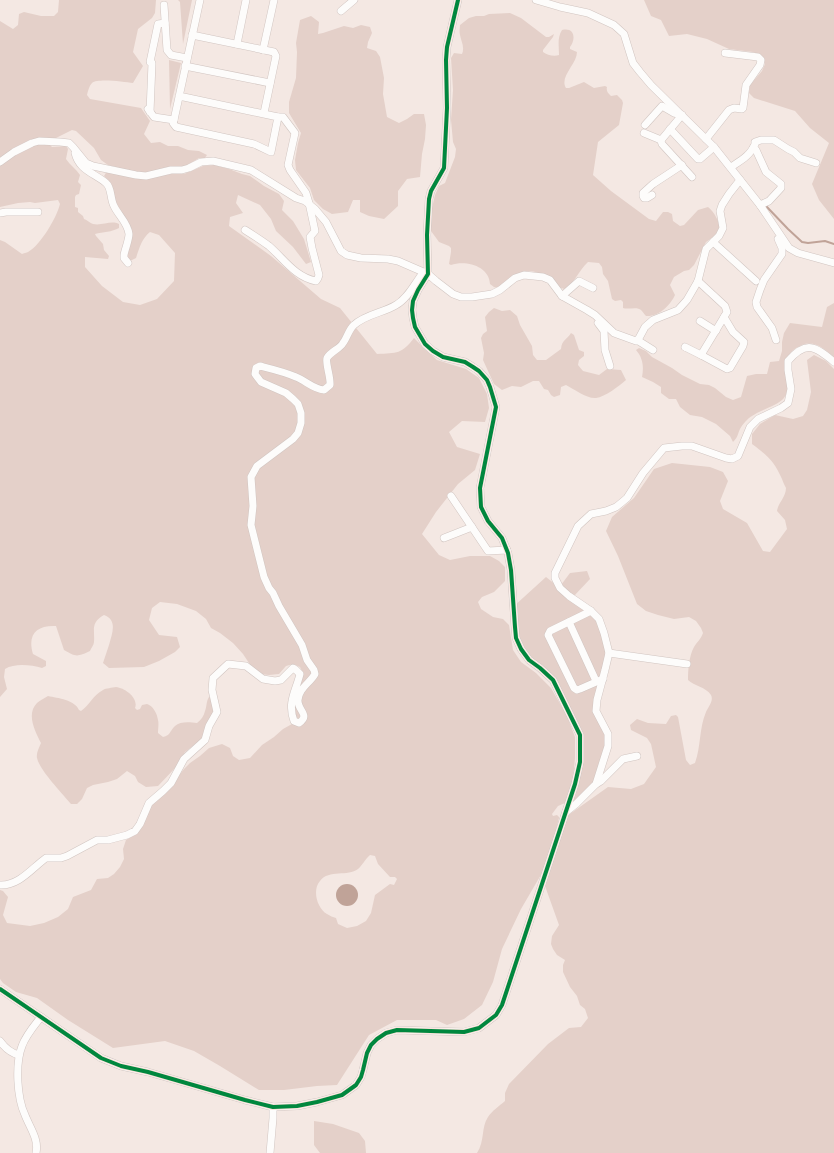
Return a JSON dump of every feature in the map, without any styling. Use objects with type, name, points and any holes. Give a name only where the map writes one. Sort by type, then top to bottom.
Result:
[{"type":"street","points":[[200,0],[173,123],[176,127],[254,144],[271,152],[278,117]]},
{"type":"street","points":[[237,44],[246,0]]},
{"type":"street","points":[[263,50],[274,0]]},
{"type":"street","points":[[341,11],[354,0]]},
{"type":"street","points":[[0,989],[101,1058],[121,1066],[148,1072],[273,1107],[297,1106],[342,1095],[356,1084],[361,1077],[367,1053],[371,1045],[386,1033],[397,1030],[464,1032],[479,1028],[496,1014],[502,1005],[575,784],[580,762],[580,735],[553,680],[529,660],[521,649],[516,638],[511,570],[507,550],[502,538],[488,521],[481,506],[480,488],[496,407],[487,380],[480,371],[465,362],[443,357],[425,344],[415,327],[412,310],[413,301],[428,274],[427,235],[429,199],[431,191],[444,168],[447,47],[458,0]]},
{"type":"street","points":[[536,0],[588,13],[614,25],[624,34],[633,63],[640,72],[651,86],[714,146],[760,205],[785,244],[793,251],[798,253],[834,263]]},
{"type":"street","points":[[164,5],[167,50],[171,55],[187,58]]},
{"type":"street","points":[[165,23],[158,24],[150,62],[152,63],[148,110],[154,117],[174,120]]},
{"type":"street","points":[[192,35],[274,52],[276,56],[264,113]]},
{"type":"street","points":[[706,139],[728,110],[743,108],[746,85],[761,62],[758,57],[725,53]]},
{"type":"street","points":[[185,66],[270,83]]},
{"type":"street","points":[[179,96],[284,118],[295,133],[288,165],[306,193],[315,231],[310,236],[319,275],[316,282],[290,268],[269,246],[245,230]]},
{"type":"street","points":[[682,115],[674,113],[662,106],[644,129],[661,140],[662,144],[692,177]]},
{"type":"street","points":[[661,140],[682,115]]},
{"type":"street","points":[[670,129],[698,159],[700,159],[714,146]]},
{"type":"street","points":[[731,167],[747,156],[755,143],[761,140],[772,139],[794,152],[800,158],[816,163]]},
{"type":"street","points":[[0,162],[14,152],[40,142],[69,143],[86,163],[92,166],[136,175],[146,176],[171,170],[182,170],[190,168],[201,162],[213,161],[251,170],[296,198],[305,201],[316,209],[326,222],[341,251],[347,255],[361,258],[388,259],[398,262],[428,274],[454,294],[462,297],[492,294],[500,290],[515,278],[524,275],[543,277],[550,280],[562,296],[595,315],[614,333],[636,341],[637,340],[653,350]]},
{"type":"street","points":[[755,143],[756,150],[766,172],[781,184],[781,188],[769,201],[760,205]]},
{"type":"street","points":[[76,152],[75,154],[77,159],[83,168],[105,182],[110,189],[110,195],[114,206],[123,220],[129,234],[124,255],[124,258],[128,263]]},
{"type":"street","points":[[652,195],[644,198],[642,193],[653,184],[682,166]]},
{"type":"street","points":[[637,340],[645,327],[653,320],[673,313],[684,304],[698,281],[706,249],[719,236],[723,228],[720,212],[722,205],[728,194],[740,180]]},
{"type":"street","points":[[0,213],[38,212]]},
{"type":"street","points":[[774,227],[772,229],[780,243],[782,254],[764,280],[756,302],[757,307],[772,328],[776,340]]},
{"type":"street","points":[[713,242],[756,281]]},
{"type":"street","points":[[0,885],[18,881],[46,858],[61,858],[97,840],[108,840],[131,833],[138,828],[149,803],[171,783],[184,759],[205,740],[209,726],[217,712],[212,690],[212,678],[228,664],[246,666],[263,679],[275,681],[281,680],[293,668],[296,670],[300,674],[292,697],[292,712],[295,722],[302,722],[304,715],[297,702],[299,693],[315,674],[314,670],[306,660],[302,644],[279,606],[264,577],[251,525],[253,506],[251,477],[257,466],[293,439],[298,433],[301,423],[301,413],[298,404],[286,393],[261,382],[255,374],[256,368],[260,366],[295,376],[316,389],[324,390],[328,388],[331,379],[326,363],[327,358],[343,344],[353,326],[374,314],[395,306],[407,296],[422,274],[428,274]]},
{"type":"street","points":[[562,296],[581,278],[594,288]]},
{"type":"street","points":[[698,281],[726,306],[728,312],[701,355]]},
{"type":"street","points":[[583,307],[588,314],[603,328],[605,350],[610,366]]},
{"type":"street","points":[[685,347],[725,369],[730,368],[744,342],[733,332],[724,317]]},
{"type":"street","points":[[700,321],[716,331]]},
{"type":"street","points":[[596,784],[608,746],[608,734],[596,711],[600,680],[609,653],[599,619],[591,611],[560,588],[555,578],[555,574],[578,526],[591,514],[616,507],[627,498],[643,473],[664,448],[692,446],[726,458],[732,459],[738,456],[750,427],[758,419],[788,403],[791,389],[788,361],[798,351],[806,347],[817,348],[834,362]]},
{"type":"street","points":[[451,496],[488,551],[507,550]]},
{"type":"street","points":[[444,538],[472,527]]},
{"type":"street","points":[[591,611],[550,631],[548,634],[574,689],[579,690],[600,680]]},
{"type":"street","points":[[569,622],[600,680]]},
{"type":"street","points":[[609,653],[687,664]]},
{"type":"street","points":[[566,812],[582,799],[623,759],[637,756]]},
{"type":"street","points":[[36,1153],[36,1140],[21,1104],[19,1093],[19,1055],[26,1037],[41,1017]]},
{"type":"street","points":[[0,1041],[12,1053],[19,1055]]},
{"type":"street","points":[[270,1153],[273,1107]]},
{"type":"shaded area","points":[[59,0],[156,0],[155,13],[152,18],[138,29],[133,52],[143,66],[133,83],[111,81],[95,82],[90,86],[87,95],[90,99],[141,108],[150,121],[144,134],[151,143],[160,142],[168,146],[178,146],[188,150],[199,151],[207,155],[204,159],[199,158],[186,166],[171,166],[149,172],[135,172],[108,165],[101,160],[94,148],[76,131],[72,130],[54,139],[50,145],[52,147],[66,146],[68,149],[66,159],[80,175],[78,182],[81,185],[79,194],[75,197],[75,207],[78,208],[78,212],[84,219],[93,224],[119,224],[119,228],[95,234],[103,244],[104,250],[109,256],[108,259],[85,257],[85,267],[102,286],[123,302],[140,305],[157,299],[174,281],[175,253],[159,235],[150,232],[147,234],[136,258],[130,261],[127,259],[126,254],[132,229],[117,207],[110,183],[104,176],[107,171],[151,178],[171,174],[184,174],[203,166],[214,165],[229,169],[250,176],[279,194],[284,201],[282,210],[293,221],[304,239],[311,262],[306,264],[293,247],[276,231],[271,219],[260,205],[238,195],[236,203],[243,213],[230,217],[229,226],[271,256],[321,299],[340,308],[377,354],[398,352],[406,347],[414,338],[437,360],[466,369],[479,378],[487,394],[489,408],[485,422],[462,421],[449,432],[457,447],[480,454],[475,470],[458,484],[436,512],[422,534],[439,555],[450,560],[470,556],[490,556],[499,561],[505,567],[505,581],[494,592],[482,597],[478,602],[481,609],[493,617],[503,619],[509,625],[513,650],[521,662],[536,673],[551,688],[567,716],[575,737],[573,780],[565,803],[558,806],[552,814],[553,816],[557,815],[559,818],[542,873],[521,909],[502,949],[493,982],[482,1005],[464,1019],[447,1025],[436,1020],[397,1020],[369,1035],[337,1085],[284,1090],[259,1090],[194,1051],[165,1041],[113,1048],[68,1020],[37,998],[16,992],[3,983],[0,979],[0,890],[3,891],[8,897],[3,915],[7,923],[30,926],[44,923],[58,917],[68,909],[73,897],[91,890],[97,879],[108,878],[120,867],[124,859],[123,849],[126,840],[136,833],[152,805],[170,787],[190,763],[209,748],[222,744],[230,748],[233,756],[239,760],[250,758],[262,745],[292,724],[294,706],[303,673],[300,667],[293,664],[286,666],[279,674],[260,674],[251,666],[233,643],[211,628],[206,619],[196,611],[177,604],[160,602],[152,608],[149,620],[159,635],[177,637],[180,647],[175,652],[144,667],[109,668],[103,663],[113,628],[113,624],[108,617],[104,615],[95,624],[94,642],[90,651],[79,655],[71,654],[64,650],[56,626],[44,627],[35,632],[31,641],[31,647],[33,654],[46,661],[46,666],[42,668],[28,665],[18,665],[5,669],[4,677],[7,689],[0,697],[0,240],[22,254],[33,249],[43,238],[60,204],[58,200],[35,203],[18,203],[0,207],[0,21],[13,29],[18,25],[19,14],[24,12],[41,16],[54,16],[58,12]],"holes":[[[370,855],[375,856],[378,864],[390,877],[395,877],[397,879],[394,885],[390,884],[375,895],[371,913],[366,921],[357,926],[347,928],[338,924],[336,918],[324,911],[318,903],[316,889],[320,881],[328,875],[349,873],[354,871],[359,868]]]},
{"type":"shaded area","points":[[178,0],[192,0],[183,44],[180,2]]},
{"type":"shaded area","points":[[644,0],[834,0],[834,219],[819,200],[812,184],[829,143],[810,128],[795,111],[754,98],[749,93],[750,85],[762,71],[765,64],[764,59],[760,55],[753,52],[729,49],[707,39],[687,34],[669,36],[661,20],[651,16]]},
{"type":"shaded area","points":[[510,13],[521,18],[546,37],[554,34],[543,50],[543,52],[549,55],[559,55],[559,39],[562,30],[570,30],[572,32],[574,37],[570,49],[577,52],[576,57],[566,75],[564,84],[566,88],[584,82],[594,88],[605,86],[607,87],[607,90],[611,96],[617,95],[622,100],[623,103],[619,125],[598,142],[593,175],[611,191],[649,219],[656,221],[663,212],[668,212],[672,214],[673,221],[680,226],[684,225],[698,210],[708,207],[713,212],[719,223],[720,230],[706,242],[694,265],[689,270],[684,271],[674,277],[670,285],[675,295],[667,307],[655,315],[646,316],[639,309],[623,308],[623,302],[621,300],[615,301],[612,299],[608,281],[603,274],[602,267],[599,263],[588,262],[571,283],[564,289],[534,271],[522,272],[498,288],[494,287],[490,284],[486,273],[476,266],[463,263],[449,264],[451,248],[439,242],[431,231],[430,217],[435,195],[439,186],[445,183],[455,157],[456,149],[453,142],[451,120],[453,90],[451,58],[454,53],[462,54],[463,51],[460,25],[469,18],[476,16]]},
{"type":"shaded area","points":[[311,16],[319,22],[318,34],[344,26],[353,28],[361,25],[370,27],[372,33],[367,48],[376,51],[380,57],[384,78],[383,94],[387,117],[399,123],[414,114],[424,114],[426,125],[420,177],[407,179],[398,191],[398,206],[384,219],[369,216],[360,212],[360,200],[353,200],[348,212],[332,214],[323,209],[314,200],[310,188],[296,170],[295,160],[301,133],[289,113],[289,102],[296,78],[296,43],[300,20]]},
{"type":"shaded area","points":[[169,60],[181,63],[170,109]]},
{"type":"shaded area","points":[[834,303],[834,357],[815,344],[802,345],[793,351],[787,357],[785,364],[787,392],[784,398],[749,418],[741,427],[737,438],[733,442],[730,436],[716,424],[702,417],[690,415],[680,407],[676,399],[669,399],[661,393],[661,387],[642,377],[642,363],[636,350],[639,348],[682,375],[700,384],[709,385],[715,388],[726,397],[733,400],[741,397],[747,376],[767,374],[770,362],[779,361],[784,333],[790,323],[822,327],[827,307]]},
{"type":"shaded area","points":[[494,308],[502,311],[510,310],[517,316],[520,325],[532,346],[533,355],[537,360],[546,360],[561,349],[564,341],[571,333],[574,335],[579,350],[584,352],[584,356],[579,360],[578,365],[583,371],[599,375],[607,369],[621,370],[626,380],[608,393],[596,398],[585,395],[566,385],[561,387],[560,395],[554,397],[548,390],[544,389],[539,381],[533,381],[521,387],[512,386],[502,390],[494,384],[483,360],[484,353],[481,338],[487,331],[485,317]]},
{"type":"shaded area","points":[[814,355],[826,361],[834,369],[834,1153],[477,1153],[481,1144],[484,1125],[488,1117],[505,1101],[505,1093],[509,1084],[548,1044],[569,1028],[581,1027],[588,1018],[585,1009],[580,1005],[577,996],[570,987],[563,972],[565,960],[557,955],[551,944],[552,936],[559,925],[545,886],[549,869],[567,816],[608,787],[631,789],[644,784],[656,767],[651,744],[647,738],[631,730],[630,725],[637,719],[648,723],[666,724],[671,716],[676,715],[678,717],[686,760],[690,765],[695,763],[704,718],[712,699],[709,692],[688,680],[691,655],[703,633],[701,628],[696,621],[689,617],[674,619],[658,615],[646,611],[637,604],[618,556],[606,531],[612,517],[634,498],[654,469],[672,463],[710,467],[723,472],[728,481],[720,501],[723,509],[747,523],[763,551],[770,552],[787,529],[785,520],[777,511],[785,494],[786,488],[773,463],[752,444],[752,434],[760,424],[775,415],[793,419],[803,416],[807,410],[811,392],[807,360]]},
{"type":"shaded area","points":[[587,571],[590,579],[574,596],[561,585],[570,573]]},
{"type":"shaded area","points":[[546,577],[595,617],[605,638],[607,657],[594,711],[607,732],[606,749],[593,785],[568,810],[581,746],[562,697],[540,668],[525,654],[516,638],[513,607]]},
{"type":"shaded area","points":[[116,687],[127,691],[133,697],[136,704],[135,708],[137,710],[140,709],[142,705],[147,704],[153,708],[157,715],[158,733],[163,737],[169,734],[177,724],[188,722],[197,723],[204,715],[209,697],[212,698],[215,712],[203,738],[185,752],[176,767],[158,786],[146,787],[138,782],[135,776],[127,771],[117,779],[87,788],[82,799],[77,804],[71,804],[47,776],[39,763],[37,754],[41,743],[33,723],[32,712],[38,702],[48,696],[70,702],[81,711],[100,692]]},
{"type":"shaded area","points":[[347,884],[355,887],[358,895],[355,903],[347,906],[339,903],[336,895],[339,887]]},
{"type":"shaded area","points":[[314,1121],[333,1124],[359,1133],[365,1141],[366,1153],[320,1153],[314,1145]]},
{"type":"waterway","points":[[766,206],[802,242],[808,243],[825,241],[834,244]]},
{"type":"cycle path","points":[[0,989],[101,1058],[121,1066],[148,1072],[273,1107],[297,1106],[342,1095],[356,1085],[361,1077],[367,1053],[371,1045],[386,1033],[397,1030],[464,1032],[479,1028],[496,1015],[502,1005],[575,784],[580,762],[580,735],[553,680],[529,660],[521,649],[516,638],[511,570],[508,553],[502,538],[488,521],[481,507],[480,488],[496,407],[490,387],[487,380],[473,367],[465,362],[443,357],[425,344],[415,327],[413,318],[413,301],[428,274],[427,235],[429,199],[431,191],[444,168],[447,108],[447,47],[458,0]]}]
